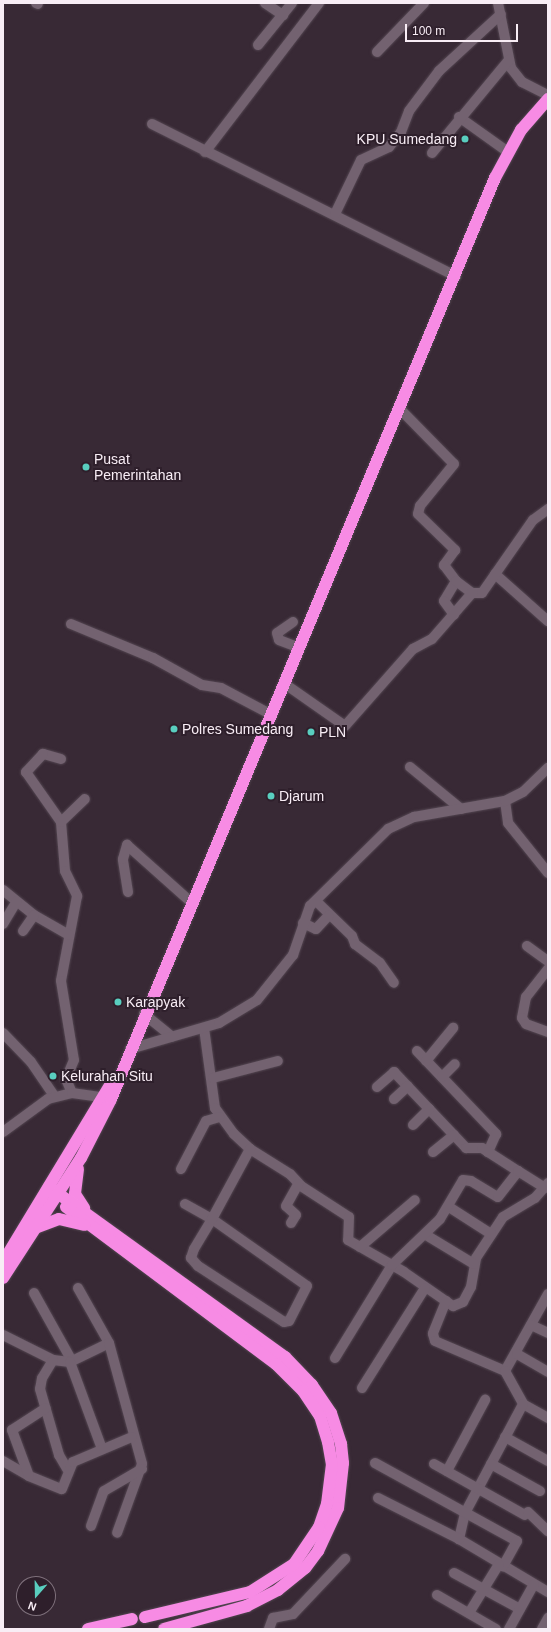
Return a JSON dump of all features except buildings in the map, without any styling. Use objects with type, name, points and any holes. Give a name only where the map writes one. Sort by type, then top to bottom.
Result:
[{"type":"highway","points":[[3,1278],[38,1227],[53,1193],[124,1066],[191,902],[272,715],[399,408],[508,152],[531,116],[548,99]]},
{"type":"highway","points":[[86,1210],[75,1194],[81,1158],[107,1098]]},
{"type":"highway","points":[[3,1262],[53,1193],[81,1158]]},
{"type":"highway","points":[[53,1193],[86,1210],[284,1357],[312,1384],[331,1413],[340,1444],[343,1463],[338,1508],[318,1551],[305,1568],[278,1590],[246,1606],[164,1629]]},
{"type":"highway","points":[[53,1193],[276,1364],[303,1391],[320,1416],[332,1464],[331,1486],[319,1527],[294,1564],[250,1592],[145,1617]]},
{"type":"highway","points":[[38,1227],[59,1219],[74,1220],[115,1242]]},
{"type":"highway","points":[[88,1629],[132,1619]]},
{"type":"street","points":[[266,3],[283,15]]},
{"type":"street","points":[[258,45],[292,3]]},
{"type":"street","points":[[205,152],[319,3]]},
{"type":"street","points":[[377,52],[424,3]]},
{"type":"street","points":[[498,3],[509,60],[515,76],[548,95]]},
{"type":"street","points":[[335,214],[361,160],[389,147],[401,132],[409,111],[439,71],[501,14]]},
{"type":"street","points":[[432,154],[459,117],[509,60]]},
{"type":"street","points":[[459,117],[508,152]]},
{"type":"street","points":[[152,124],[205,152],[335,214],[456,276]]},
{"type":"street","points":[[399,408],[454,464],[420,506],[418,514],[454,547],[444,565],[456,580],[472,594]]},
{"type":"street","points":[[285,684],[346,726],[412,649],[432,639],[472,594],[482,593],[533,520],[548,509]]},
{"type":"street","points":[[495,574],[548,621]]},
{"type":"street","points":[[454,615],[444,601],[456,580]]},
{"type":"street","points":[[293,622],[277,634],[279,640],[300,648]]},
{"type":"street","points":[[70,624],[153,658],[202,685],[221,688],[272,715]]},
{"type":"street","points":[[61,759],[43,754],[26,772],[61,822],[66,871],[77,896],[68,934],[61,981],[74,1060],[66,1078],[72,1093]]},
{"type":"street","points":[[410,767],[461,809]]},
{"type":"street","points":[[130,1049],[204,1028],[257,1000],[294,955],[303,923],[316,901],[388,829],[414,817],[505,801],[523,792],[548,768]]},
{"type":"street","points":[[61,822],[85,799]]},
{"type":"street","points":[[505,801],[508,823],[548,873]]},
{"type":"street","points":[[128,892],[123,859],[128,845],[191,902]]},
{"type":"street","points":[[3,890],[34,915],[68,934]]},
{"type":"street","points":[[316,901],[328,916],[342,924],[355,944],[380,962],[394,983]]},
{"type":"street","points":[[3,924],[16,902]]},
{"type":"street","points":[[23,931],[34,915]]},
{"type":"street","points":[[303,923],[316,929],[328,916]]},
{"type":"street","points":[[527,946],[548,961]]},
{"type":"street","points":[[548,969],[544,984],[526,997],[522,1018],[526,1024],[548,1032]]},
{"type":"street","points":[[144,1014],[172,1037]]},
{"type":"street","points":[[204,1028],[219,1117],[250,1149],[290,1174],[298,1184],[349,1217],[347,1238],[392,1265],[453,1306],[463,1302],[471,1287],[474,1264],[491,1234],[503,1217],[546,1186],[518,1172],[482,1148],[466,1148],[394,1072],[377,1087]]},
{"type":"street","points":[[426,1062],[452,1028]]},
{"type":"street","points":[[3,1033],[31,1062],[55,1097]]},
{"type":"street","points":[[417,1051],[496,1134],[488,1152]]},
{"type":"street","points":[[212,1078],[278,1062]]},
{"type":"street","points":[[442,1077],[455,1064]]},
{"type":"street","points":[[394,1099],[408,1086]]},
{"type":"street","points":[[3,1132],[55,1097],[72,1093],[107,1098]]},
{"type":"street","points":[[413,1125],[429,1109]]},
{"type":"street","points":[[181,1169],[206,1121],[219,1117]]},
{"type":"street","points":[[433,1152],[454,1135]]},
{"type":"street","points":[[185,1204],[212,1219],[306,1286],[289,1321],[284,1322],[194,1263],[192,1254],[212,1219],[250,1149]]},
{"type":"street","points":[[336,1358],[392,1265],[426,1235],[449,1206],[463,1180],[498,1197],[518,1172]]},
{"type":"street","points":[[291,1224],[296,1215],[286,1206],[298,1184]]},
{"type":"street","points":[[360,1247],[415,1200]]},
{"type":"street","points":[[449,1206],[491,1234]]},
{"type":"street","points":[[426,1235],[474,1264]]},
{"type":"street","points":[[3,1461],[60,1492],[67,1469],[73,1462],[132,1437],[135,1432],[109,1343],[78,1288]]},
{"type":"street","points":[[362,1388],[425,1288]]},
{"type":"street","points":[[34,1293],[71,1361],[102,1449]]},
{"type":"street","points":[[505,1371],[517,1354],[531,1325],[548,1296]]},
{"type":"street","points":[[446,1301],[433,1334],[435,1341],[505,1371],[523,1404],[548,1418]]},
{"type":"street","points":[[531,1325],[548,1333]]},
{"type":"street","points":[[4,1336],[53,1360],[71,1361],[109,1343]]},
{"type":"street","points":[[517,1354],[548,1372]]},
{"type":"street","points":[[53,1360],[40,1382],[59,1455],[67,1469]]},
{"type":"street","points":[[447,1471],[485,1400]]},
{"type":"street","points":[[459,1539],[466,1511],[523,1404]]},
{"type":"street","points":[[29,1476],[12,1430],[46,1408]]},
{"type":"street","points":[[117,1533],[142,1470],[132,1437]]},
{"type":"street","points":[[505,1437],[548,1461]]},
{"type":"street","points":[[375,1463],[466,1511],[517,1541],[469,1613]]},
{"type":"street","points":[[434,1464],[527,1514],[548,1531]]},
{"type":"street","points":[[491,1464],[540,1490]]},
{"type":"street","points":[[91,1526],[104,1492],[142,1470]]},
{"type":"street","points":[[378,1498],[459,1539],[548,1592]]},
{"type":"street","points":[[269,1629],[273,1618],[293,1614],[345,1559]]},
{"type":"street","points":[[454,1573],[520,1609]]},
{"type":"street","points":[[509,1629],[534,1584]]},
{"type":"street","points":[[437,1595],[496,1629]]},
{"type":"street","points":[[542,1629],[548,1618]]},
{"type":"place","name":"KPU Sumedang","points":[[465,139]]},
{"type":"place","name":"Pusat Pemerintahan","points":[[86,467]]},
{"type":"place","name":"Polres Sumedang","points":[[174,729]]},
{"type":"place","name":"PLN","points":[[311,732]]},
{"type":"place","name":"Djarum","points":[[271,796]]},
{"type":"place","name":"Karapyak","points":[[118,1002]]},
{"type":"place","name":"Kelurahan Situ","points":[[53,1076]]}]
